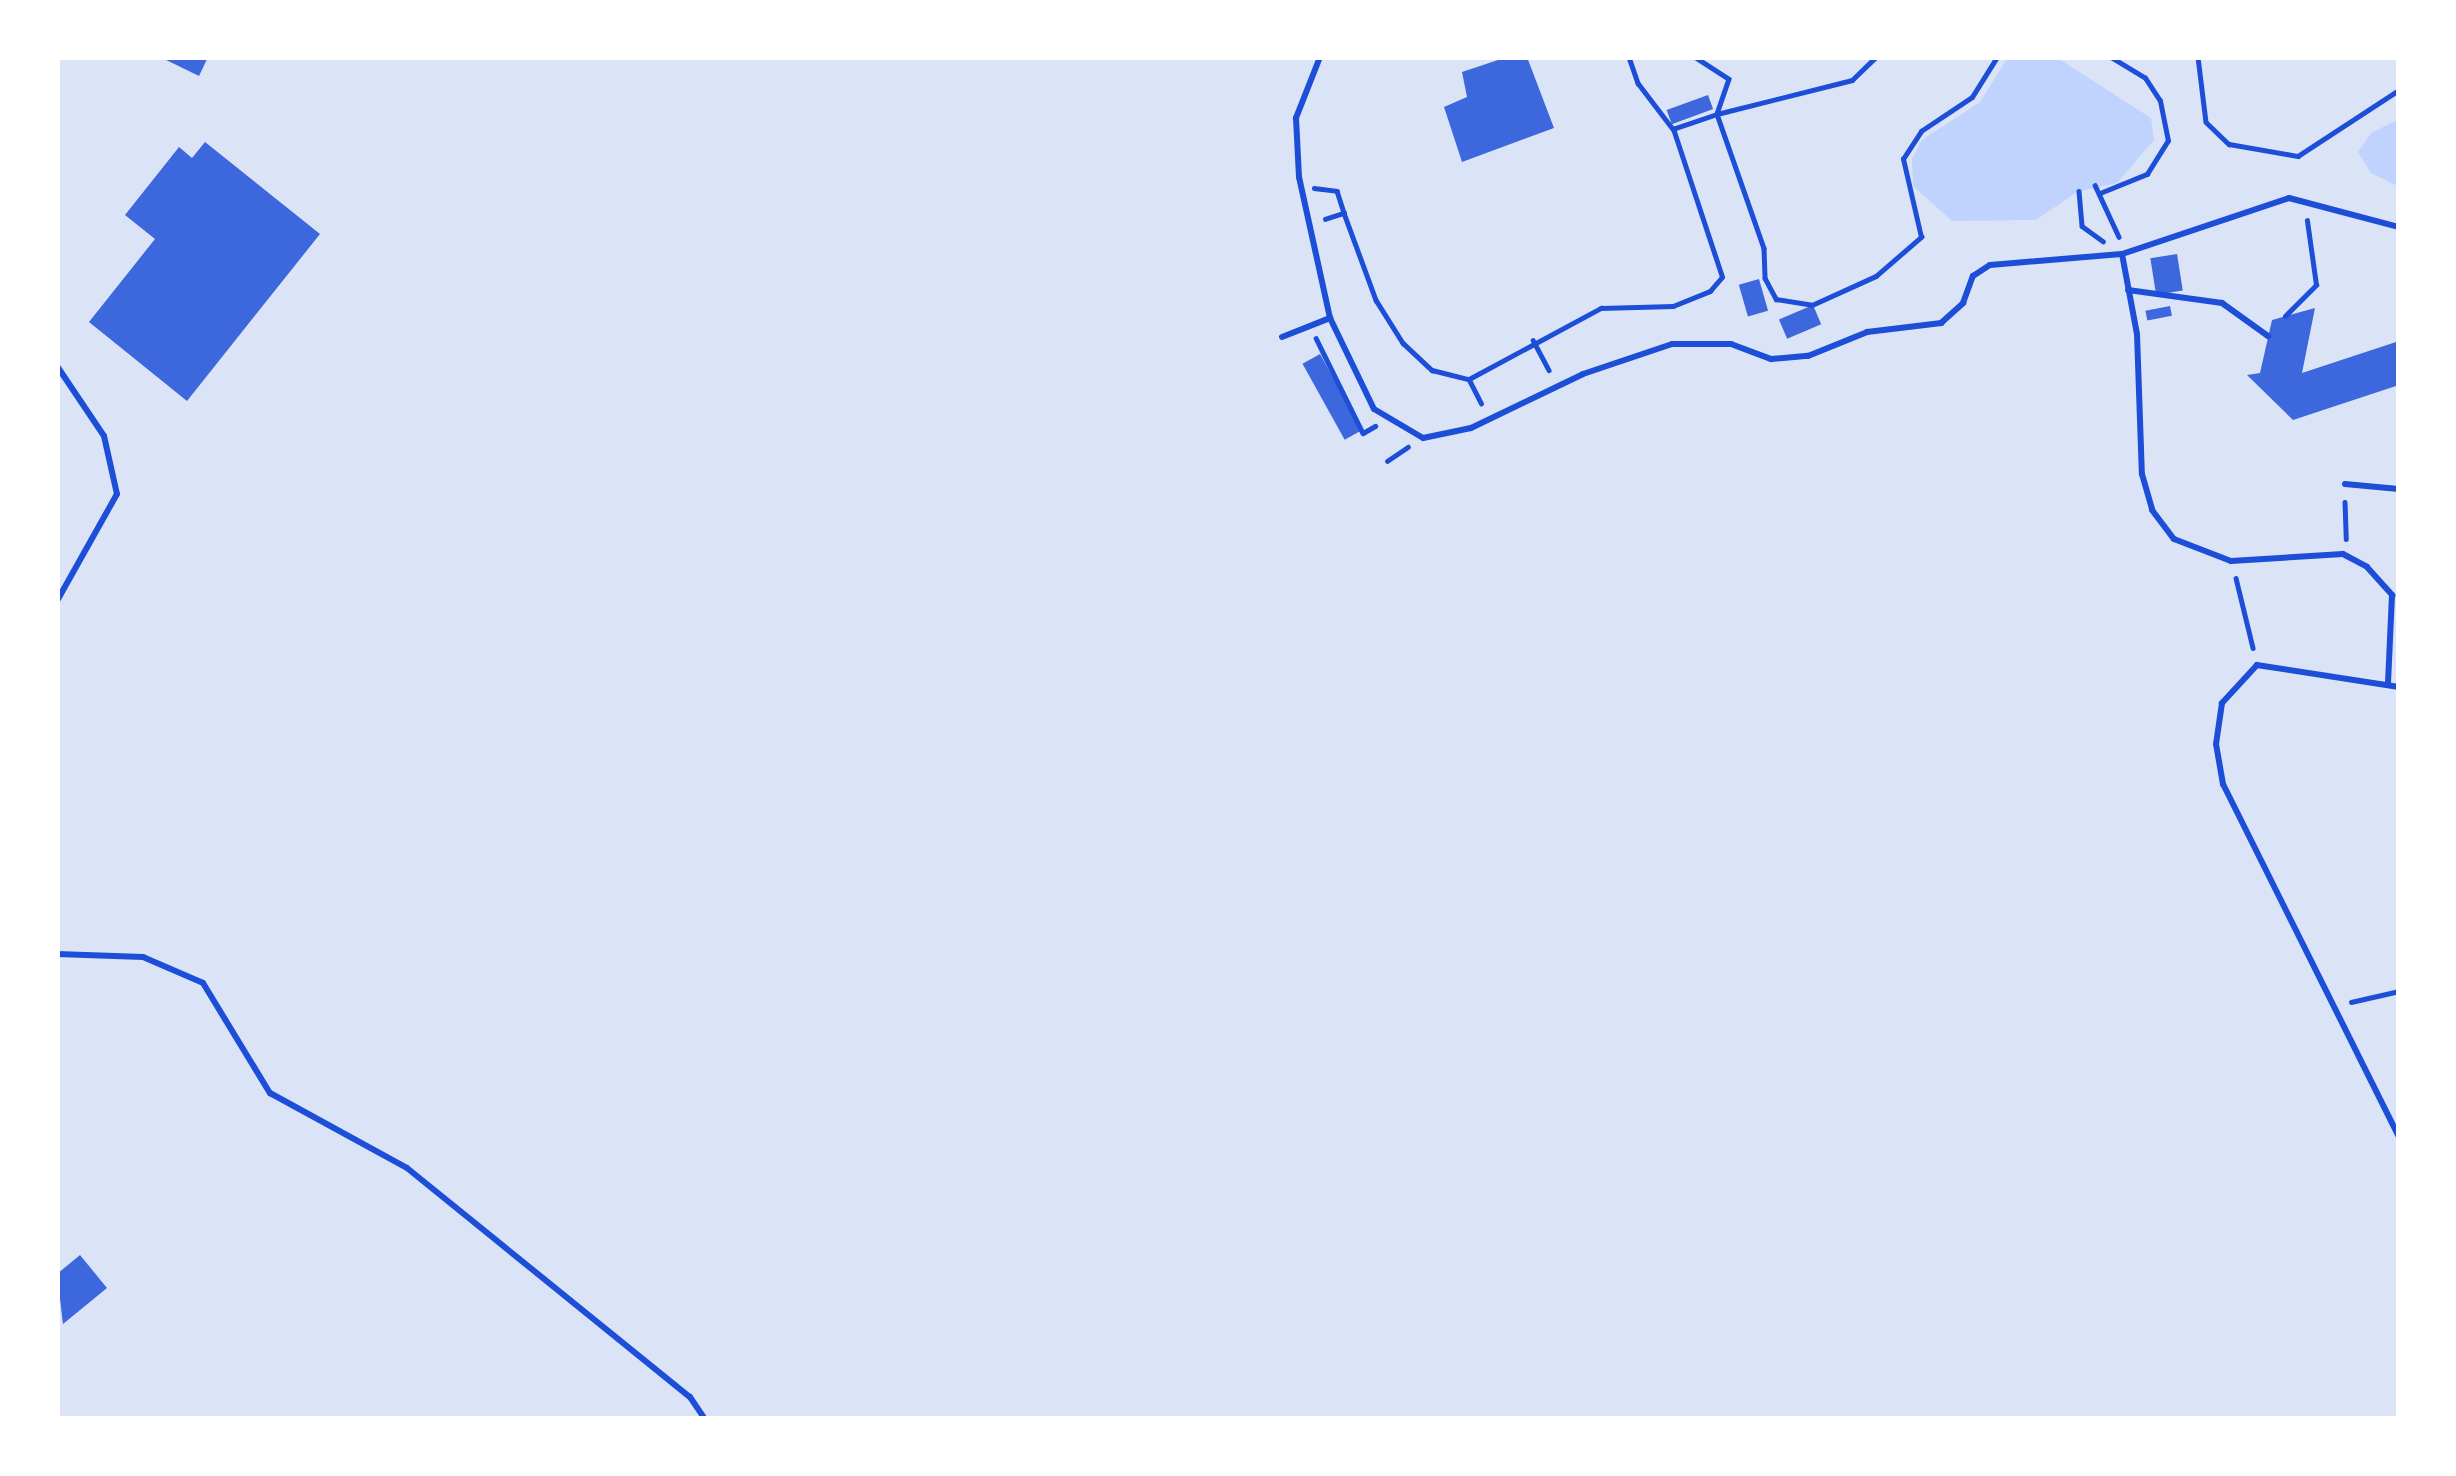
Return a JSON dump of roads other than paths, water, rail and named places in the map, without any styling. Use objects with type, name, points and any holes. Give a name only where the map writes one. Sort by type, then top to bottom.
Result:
[{"type":"lane","points":[[1320,57],[1296,118],[1310,223],[1331,321],[1373,409],[1424,438],[1488,419],[1558,386],[1672,344],[1731,344],[1771,359],[1808,356],[1867,332],[1941,323],[1963,302],[1973,276],[1990,265],[2122,254],[2288,199],[2399,226]]},
{"type":"lane","points":[[2122,254],[2137,334],[2142,474],[2152,511],[2174,539],[2231,561],[2343,554],[2367,568],[2392,596],[2388,684]]},
{"type":"lane","points":[[2128,290],[2222,303],[2268,336]]},
{"type":"lane","points":[[1282,338],[1331,321]]},
{"type":"lane","points":[[57,366],[104,436],[117,494],[57,601]]},
{"type":"lane","points":[[2344,484],[2399,489]]},
{"type":"lane","points":[[2399,687],[2257,665],[2222,703],[2222,784],[2328,1007],[2399,1137]]},
{"type":"lane","points":[[57,955],[142,957],[202,983],[270,1093],[407,1168],[690,1397],[705,1419]]},
{"type":"water","points":[[2008,57],[2056,57],[2151,118],[2154,140],[2117,183],[2077,192],[2036,220],[1952,221],[1913,186],[1912,159],[1922,140],[1980,102]]},
{"type":"water","points":[[2399,119],[2399,187],[2371,173],[2358,152],[2371,133]]}]
